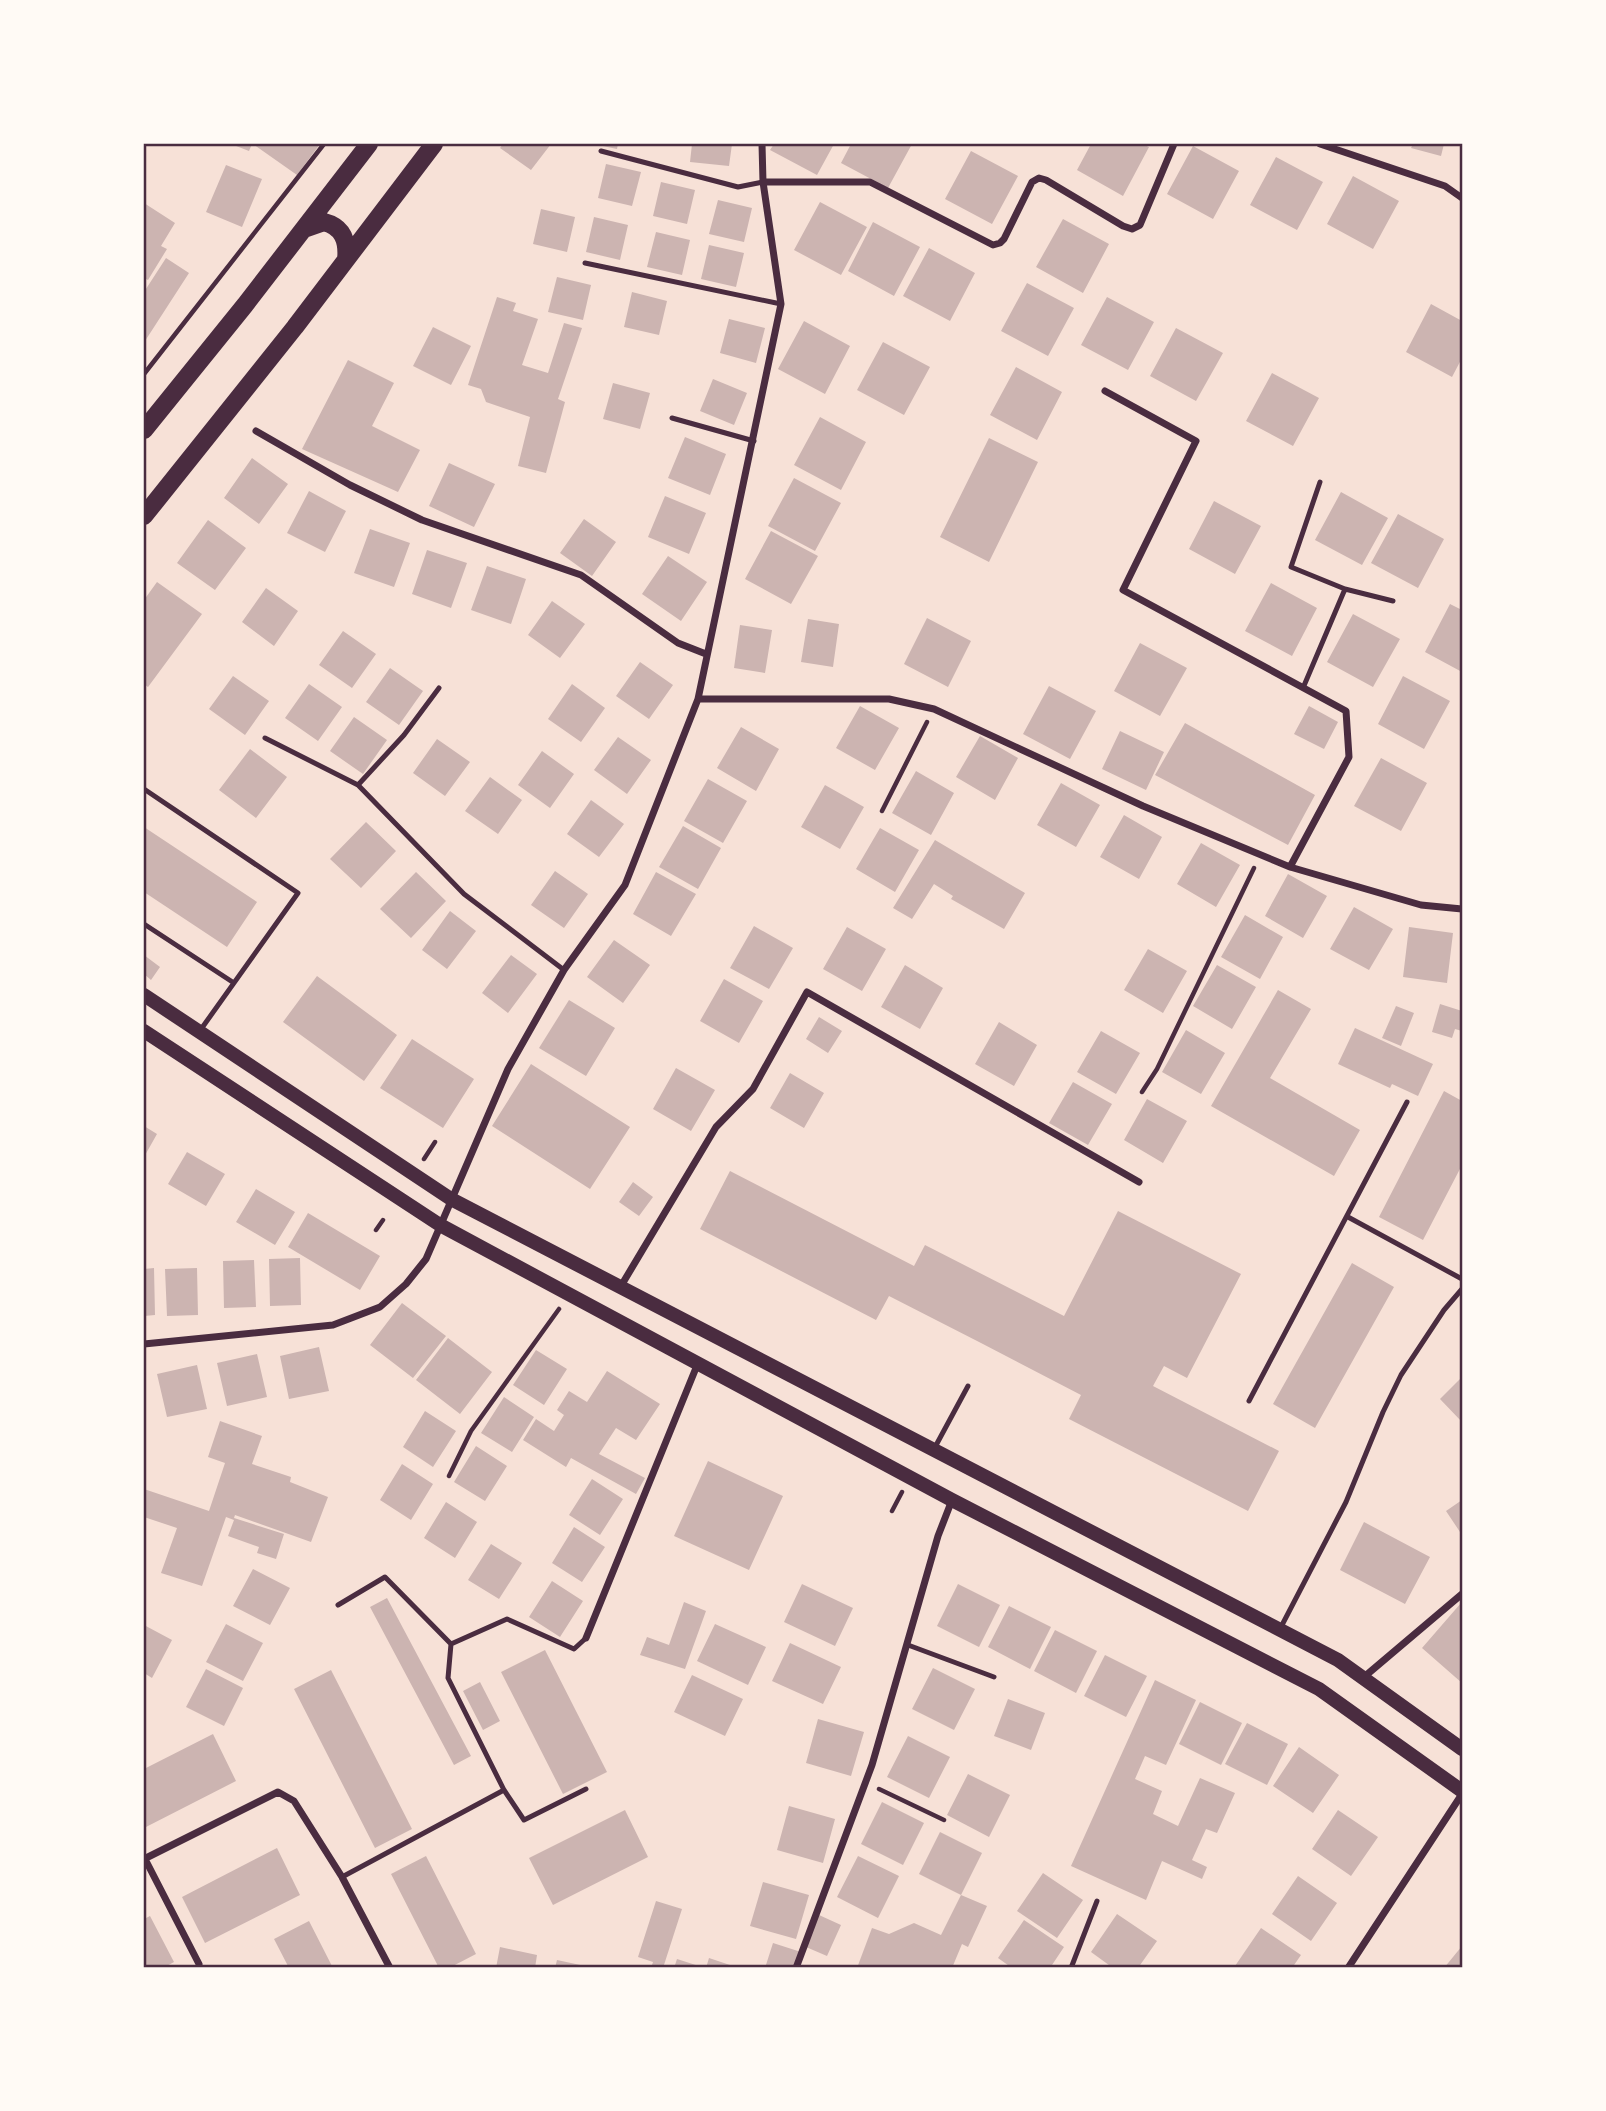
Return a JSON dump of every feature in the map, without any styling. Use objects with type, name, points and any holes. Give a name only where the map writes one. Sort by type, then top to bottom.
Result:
[{"type":"main road","points":[[144,430],[369,144]]},
{"type":"main road","points":[[144,516],[434,144]]},
{"type":"main road","points":[[304,229],[324,222],[338,228],[346,242],[346,260]]},
{"type":"main road","points":[[144,995],[451,1199],[1338,1660],[1462,1749]]},
{"type":"main road","points":[[144,1031],[440,1225],[952,1500],[1319,1689],[1462,1793]]},
{"type":"street","points":[[144,1344],[332,1325],[380,1307],[406,1284],[426,1259],[451,1199],[469,1165],[508,1069],[564,970],[625,885],[698,699],[781,304],[763,182],[762,144]]},
{"type":"street","points":[[763,182],[870,182],[993,245],[1004,239],[1032,182],[1038,178],[1046,180],[1123,226],[1132,229],[1140,225],[1174,144]]},
{"type":"street","points":[[1320,144],[1445,186],[1462,198]]},
{"type":"street","points":[[1105,391],[1196,441],[1123,590],[1346,711],[1349,757],[1290,867]]},
{"type":"street","points":[[256,430],[350,485],[422,520],[581,575],[678,643],[706,654]]},
{"type":"street","points":[[698,699],[889,699],[934,709],[1143,806],[1290,867],[1422,905],[1462,909]]},
{"type":"street","points":[[621,1286],[716,1127],[752,1089],[807,992],[1139,1182]]},
{"type":"street","points":[[586,1638],[698,1363]]},
{"type":"street","points":[[796,1968],[866,1782],[908,1646],[938,1536],[952,1500]]},
{"type":"street","points":[[1363,1678],[1462,1594]]},
{"type":"street","points":[[200,1964],[144,1858],[278,1792],[294,1801],[342,1877],[390,1968]]},
{"type":"street","points":[[1348,1968],[1462,1793]]},
{"type":"lane","points":[[601,150],[738,187],[763,182]]},
{"type":"lane","points":[[585,263],[781,304]]},
{"type":"lane","points":[[672,418],[754,441]]},
{"type":"lane","points":[[1320,482],[1292,567],[1345,589],[1393,601]]},
{"type":"lane","points":[[1303,688],[1345,589]]},
{"type":"lane","points":[[358,785],[404,735],[439,688]]},
{"type":"lane","points":[[265,738],[358,785],[464,894],[564,970]]},
{"type":"lane","points":[[144,789],[298,892],[198,1033]]},
{"type":"lane","points":[[144,924],[234,983]]},
{"type":"lane","points":[[1249,1401],[1407,1102]]},
{"type":"lane","points":[[1348,1217],[1462,1279]]},
{"type":"lane","points":[[1279,1630],[1346,1502],[1401,1375],[1444,1310],[1462,1289]]},
{"type":"lane","points":[[934,1448],[968,1386]]},
{"type":"lane","points":[[338,1605],[385,1577],[451,1644],[449,1678],[504,1790],[524,1821],[586,1789]]},
{"type":"lane","points":[[451,1644],[507,1619],[574,1649],[586,1638]]},
{"type":"lane","points":[[908,1646],[993,1677]]},
{"type":"lane","points":[[342,1877],[504,1790]]},
{"type":"lane","points":[[1071,1968],[1097,1901]]},
{"type":"path","points":[[144,374],[324,144]]},
{"type":"path","points":[[881,811],[934,709]]},
{"type":"path","points":[[1142,1092],[1157,1069],[1261,855]]},
{"type":"path","points":[[422,1161],[435,1142]]},
{"type":"path","points":[[376,1230],[383,1220]]},
{"type":"path","points":[[449,1476],[471,1431],[569,1294]]},
{"type":"path","points":[[892,1511],[904,1489]]},
{"type":"path","points":[[866,1782],[944,1820]]},
{"type":"building","points":[[231,144],[252,144],[249,151]]},
{"type":"building","points":[[253,144],[320,144],[297,175]]},
{"type":"building","points":[[503,144],[551,144],[531,170],[500,148]]},
{"type":"building","points":[[598,144],[618,144],[617,149]]},
{"type":"building","points":[[692,144],[732,144],[729,166],[690,162]]},
{"type":"building","points":[[774,144],[834,144],[817,175],[770,150]]},
{"type":"building","points":[[851,144],[912,144],[888,188],[841,163]]},
{"type":"building","points":[[1091,144],[1142,144],[1149,147],[1123,196],[1077,170]]},
{"type":"building","points":[[1413,144],[1444,144],[1441,156],[1411,148]]},
{"type":"building","points":[[1193,146],[1239,171],[1213,219],[1167,194]]},
{"type":"building","points":[[971,151],[1018,176],[992,224],[945,199]]},
{"type":"building","points":[[1276,157],[1323,182],[1297,230],[1250,205]]},
{"type":"building","points":[[606,164],[641,172],[632,206],[598,198]]},
{"type":"building","points":[[226,165],[262,179],[242,227],[206,212]]},
{"type":"building","points":[[1353,176],[1399,201],[1373,249],[1327,224]]},
{"type":"building","points":[[661,182],[695,190],[687,224],[653,216]]},
{"type":"building","points":[[718,200],[752,208],[744,242],[709,234]]},
{"type":"building","points":[[820,202],[867,227],[841,275],[794,250]]},
{"type":"building","points":[[144,203],[175,223],[161,246],[167,249],[148,280],[144,278]]},
{"type":"building","points":[[541,209],[575,217],[567,252],[533,244]]},
{"type":"building","points":[[594,217],[628,225],[620,260],[586,252]]},
{"type":"building","points":[[1063,219],[1109,244],[1083,293],[1036,267]]},
{"type":"building","points":[[873,222],[920,247],[894,296],[848,271]]},
{"type":"building","points":[[656,232],[690,240],[682,275],[647,267]]},
{"type":"building","points":[[709,245],[744,253],[736,287],[701,279]]},
{"type":"building","points":[[929,248],[975,273],[950,321],[903,296]]},
{"type":"building","points":[[166,258],[189,273],[145,341],[144,292]]},
{"type":"building","points":[[557,277],[591,285],[583,320],[548,312]]},
{"type":"building","points":[[1027,283],[1074,308],[1048,356],[1001,331]]},
{"type":"building","points":[[632,292],[667,301],[659,335],[624,327]]},
{"type":"building","points":[[497,297],[516,303],[513,311],[538,319],[522,365],[548,373],[564,323],[582,328],[558,399],[565,402],[546,473],[518,466],[530,417],[486,402],[481,389],[468,385]]},
{"type":"building","points":[[1107,297],[1154,322],[1128,370],[1081,345]]},
{"type":"building","points":[[1431,304],[1462,321],[1462,358],[1452,377],[1406,352]]},
{"type":"building","points":[[729,319],[765,328],[756,363],[720,353]]},
{"type":"building","points":[[804,321],[850,346],[825,394],[778,369]]},
{"type":"building","points":[[433,327],[471,346],[451,385],[413,366]]},
{"type":"building","points":[[1176,328],[1223,353],[1196,401],[1150,376]]},
{"type":"building","points":[[883,342],[930,367],[904,415],[857,390]]},
{"type":"building","points":[[348,360],[394,383],[372,426],[420,450],[398,492],[302,449]]},
{"type":"building","points":[[1016,367],[1062,392],[1037,440],[990,415]]},
{"type":"building","points":[[1272,373],[1319,398],[1293,446],[1246,421]]},
{"type":"building","points":[[713,379],[747,393],[734,425],[700,411]]},
{"type":"building","points":[[613,383],[650,393],[640,429],[603,419]]},
{"type":"building","points":[[820,417],[866,442],[841,490],[794,465]]},
{"type":"building","points":[[685,437],[726,454],[710,495],[668,478]]},
{"type":"building","points":[[989,438],[1038,462],[989,562],[940,537]]},
{"type":"building","points":[[252,458],[288,484],[259,524],[224,498]]},
{"type":"building","points":[[449,463],[495,484],[474,527],[429,506]]},
{"type":"building","points":[[794,478],[841,503],[815,551],[768,526]]},
{"type":"building","points":[[309,491],[346,511],[325,552],[287,533]]},
{"type":"building","points":[[1341,492],[1388,518],[1362,565],[1315,540]]},
{"type":"building","points":[[665,496],[706,513],[689,554],[648,537]]},
{"type":"building","points":[[1214,501],[1261,526],[1235,574],[1189,549]]},
{"type":"building","points":[[1398,514],[1444,539],[1418,588],[1371,563]]},
{"type":"building","points":[[584,519],[616,542],[592,576],[560,553]]},
{"type":"building","points":[[208,520],[246,548],[215,590],[177,563]]},
{"type":"building","points":[[370,529],[410,543],[394,587],[354,573]]},
{"type":"building","points":[[771,531],[818,556],[791,604],[745,579]]},
{"type":"building","points":[[427,550],[467,563],[451,608],[412,594]]},
{"type":"building","points":[[668,556],[707,582],[681,621],[642,594]]},
{"type":"building","points":[[487,566],[526,579],[511,624],[471,610]]},
{"type":"building","points":[[157,582],[202,614],[148,687],[144,684],[144,600]]},
{"type":"building","points":[[1271,583],[1317,608],[1292,656],[1245,631]]},
{"type":"building","points":[[266,588],[298,611],[274,646],[242,622]]},
{"type":"building","points":[[552,601],[585,624],[560,658],[528,635]]},
{"type":"building","points":[[1450,604],[1462,610],[1462,672],[1425,652]]},
{"type":"building","points":[[1353,614],[1400,639],[1373,687],[1327,662]]},
{"type":"building","points":[[927,618],[971,641],[948,687],[904,664]]},
{"type":"building","points":[[808,619],[839,624],[833,667],[801,662]]},
{"type":"building","points":[[740,625],[772,630],[765,673],[734,668]]},
{"type":"building","points":[[343,631],[376,654],[352,688],[319,665]]},
{"type":"building","points":[[1140,643],[1187,668],[1160,716],[1114,691]]},
{"type":"building","points":[[640,662],[673,685],[649,719],[616,696]]},
{"type":"building","points":[[390,668],[423,691],[399,725],[366,702]]},
{"type":"building","points":[[233,676],[269,701],[245,735],[209,709]]},
{"type":"building","points":[[1403,676],[1450,701],[1424,749],[1378,724]]},
{"type":"building","points":[[309,684],[342,707],[318,741],[285,718]]},
{"type":"building","points":[[572,684],[605,708],[581,742],[548,719]]},
{"type":"building","points":[[1049,686],[1096,711],[1070,759],[1023,734]]},
{"type":"building","points":[[860,706],[899,728],[875,770],[836,748]]},
{"type":"building","points":[[1309,706],[1338,722],[1324,749],[1294,734]]},
{"type":"building","points":[[354,717],[387,740],[363,774],[330,751]]},
{"type":"building","points":[[1185,723],[1315,795],[1288,845],[1155,775]]},
{"type":"building","points":[[741,727],[779,749],[756,791],[717,768]]},
{"type":"building","points":[[1120,731],[1164,752],[1146,790],[1102,769]]},
{"type":"building","points":[[980,736],[1018,758],[995,800],[956,777]]},
{"type":"building","points":[[618,737],[651,760],[627,794],[594,770]]},
{"type":"building","points":[[437,739],[470,762],[445,796],[413,773]]},
{"type":"building","points":[[250,749],[287,777],[256,818],[219,790]]},
{"type":"building","points":[[542,751],[574,774],[550,808],[518,785]]},
{"type":"building","points":[[1381,758],[1427,783],[1401,831],[1354,806]]},
{"type":"building","points":[[916,771],[954,793],[931,835],[892,813]]},
{"type":"building","points":[[490,777],[522,800],[498,834],[465,811]]},
{"type":"building","points":[[708,779],[747,801],[723,843],[684,821]]},
{"type":"building","points":[[1061,783],[1100,805],[1076,847],[1037,825]]},
{"type":"building","points":[[825,785],[864,807],[840,849],[801,827]]},
{"type":"building","points":[[591,800],[624,824],[599,857],[567,834]]},
{"type":"building","points":[[1124,815],[1162,837],[1139,879],[1100,857]]},
{"type":"building","points":[[366,822],[396,851],[361,888],[330,859]]},
{"type":"building","points":[[683,826],[721,848],[698,889],[659,867]]},
{"type":"building","points":[[144,827],[257,902],[227,947],[144,892]]},
{"type":"building","points":[[880,828],[919,850],[895,892],[856,869]]},
{"type":"building","points":[[935,840],[1025,893],[1004,929],[951,899],[953,896],[934,884],[912,919],[893,908]]},
{"type":"building","points":[[1201,843],[1240,865],[1216,907],[1177,884]]},
{"type":"building","points":[[555,871],[588,894],[564,928],[531,905]]},
{"type":"building","points":[[416,872],[446,901],[411,938],[380,909]]},
{"type":"building","points":[[656,872],[696,894],[671,936],[633,914]]},
{"type":"building","points":[[1288,874],[1327,896],[1303,938],[1265,916]]},
{"type":"building","points":[[1354,907],[1393,929],[1369,970],[1330,949]]},
{"type":"building","points":[[450,911],[476,931],[447,969],[422,950]]},
{"type":"building","points":[[1245,915],[1283,937],[1260,979],[1221,957]]},
{"type":"building","points":[[754,926],[793,948],[769,989],[730,968]]},
{"type":"building","points":[[847,927],[886,949],[862,991],[823,969]]},
{"type":"building","points":[[1409,927],[1453,933],[1447,983],[1403,977]]},
{"type":"building","points":[[614,940],[650,965],[623,1003],[587,977]]},
{"type":"building","points":[[1148,949],[1187,971],[1163,1013],[1124,990]]},
{"type":"building","points":[[144,955],[160,967],[151,980],[144,974]]},
{"type":"building","points":[[511,955],[537,974],[508,1013],[482,993]]},
{"type":"building","points":[[905,965],[943,988],[920,1029],[881,1007]]},
{"type":"building","points":[[1217,965],[1256,987],[1232,1029],[1193,1006]]},
{"type":"building","points":[[317,976],[397,1035],[364,1081],[283,1022]]},
{"type":"building","points":[[724,979],[763,1001],[739,1043],[700,1021]]},
{"type":"building","points":[[1278,990],[1311,1009],[1270,1078],[1360,1130],[1334,1176],[1211,1106]]},
{"type":"building","points":[[569,1000],[615,1028],[586,1076],[539,1048]]},
{"type":"building","points":[[1440,1004],[1462,1011],[1462,1031],[1455,1029],[1452,1038],[1432,1032]]},
{"type":"building","points":[[1396,1006],[1414,1013],[1401,1046],[1382,1038]]},
{"type":"building","points":[[819,1017],[842,1031],[828,1053],[806,1039]]},
{"type":"building","points":[[999,1022],[1037,1045],[1014,1086],[975,1064]]},
{"type":"building","points":[[1355,1028],[1433,1064],[1418,1096],[1392,1084],[1390,1088],[1338,1064]]},
{"type":"building","points":[[1186,1030],[1225,1053],[1201,1094],[1162,1072]]},
{"type":"building","points":[[1101,1031],[1140,1053],[1116,1094],[1077,1072]]},
{"type":"building","points":[[412,1039],[474,1079],[443,1128],[380,1088]]},
{"type":"building","points":[[531,1064],[630,1127],[590,1189],[492,1126]]},
{"type":"building","points":[[676,1068],[715,1090],[691,1131],[653,1109]]},
{"type":"building","points":[[790,1073],[824,1093],[804,1128],[770,1108]]},
{"type":"building","points":[[1073,1082],[1112,1104],[1088,1145],[1049,1123]]},
{"type":"building","points":[[1444,1091],[1462,1101],[1462,1165],[1423,1240],[1379,1217]]},
{"type":"building","points":[[1147,1099],[1187,1121],[1163,1163],[1124,1140]]},
{"type":"building","points":[[144,1126],[157,1134],[144,1157]]},
{"type":"building","points":[[187,1152],[225,1174],[206,1206],[168,1184]]},
{"type":"building","points":[[730,1171],[914,1266],[925,1245],[1064,1316],[1118,1211],[1241,1274],[1187,1378],[1164,1366],[1153,1386],[1279,1451],[1248,1511],[1069,1419],[1081,1395],[981,1343],[889,1296],[876,1320],[700,1229]]},
{"type":"building","points":[[633,1182],[653,1197],[639,1216],[619,1202]]},
{"type":"building","points":[[256,1189],[295,1212],[275,1245],[236,1222]]},
{"type":"building","points":[[308,1213],[380,1256],[360,1290],[288,1247]]},
{"type":"building","points":[[300,1258],[301,1305],[270,1306],[269,1259]]},
{"type":"building","points":[[254,1260],[256,1307],[224,1308],[223,1261]]},
{"type":"building","points":[[1352,1263],[1394,1287],[1315,1428],[1273,1404]]},
{"type":"building","points":[[154,1268],[155,1315],[144,1316],[144,1269]]},
{"type":"building","points":[[197,1268],[198,1315],[167,1316],[165,1269]]},
{"type":"building","points":[[402,1303],[446,1336],[413,1378],[370,1345]]},
{"type":"building","points":[[448,1338],[492,1372],[460,1414],[416,1380]]},
{"type":"building","points":[[319,1347],[329,1391],[289,1399],[280,1356]]},
{"type":"building","points":[[536,1350],[567,1369],[544,1405],[513,1385]]},
{"type":"building","points":[[257,1354],[267,1397],[227,1406],[217,1363]]},
{"type":"building","points":[[197,1365],[207,1409],[167,1417],[157,1374]]},
{"type":"building","points":[[607,1371],[660,1404],[636,1440],[616,1428],[599,1454],[645,1478],[636,1494],[571,1458],[566,1467],[523,1440],[536,1419],[554,1431],[564,1415],[557,1410],[569,1391],[587,1402]]},
{"type":"building","points":[[1462,1377],[1462,1422],[1440,1399]]},
{"type":"building","points":[[504,1397],[534,1417],[512,1452],[481,1433]]},
{"type":"building","points":[[425,1411],[456,1431],[433,1467],[403,1447]]},
{"type":"building","points":[[220,1421],[262,1436],[252,1464],[291,1477],[290,1482],[328,1497],[311,1542],[235,1515],[234,1518],[284,1534],[276,1559],[257,1553],[259,1547],[228,1536],[234,1520],[226,1517],[202,1586],[161,1573],[177,1528],[144,1517],[144,1489],[209,1511],[225,1463],[208,1457]]},
{"type":"building","points":[[476,1446],[507,1466],[485,1501],[454,1482]]},
{"type":"building","points":[[708,1461],[783,1496],[749,1570],[674,1536]]},
{"type":"building","points":[[402,1464],[433,1484],[411,1520],[380,1500]]},
{"type":"building","points":[[592,1479],[623,1499],[600,1535],[569,1515]]},
{"type":"building","points":[[1462,1500],[1462,1535],[1446,1511]]},
{"type":"building","points":[[446,1502],[477,1522],[455,1558],[424,1538]]},
{"type":"building","points":[[1364,1522],[1430,1557],[1405,1604],[1340,1570]]},
{"type":"building","points":[[574,1527],[605,1547],[582,1582],[552,1563]]},
{"type":"building","points":[[491,1544],[522,1563],[499,1599],[468,1580]]},
{"type":"building","points":[[253,1569],[290,1588],[270,1625],[233,1606]]},
{"type":"building","points":[[552,1581],[583,1601],[560,1637],[529,1617]]},
{"type":"building","points":[[802,1584],[853,1608],[835,1646],[784,1622]]},
{"type":"building","points":[[958,1584],[1000,1605],[979,1647],[937,1626]]},
{"type":"building","points":[[387,1598],[471,1756],[454,1765],[370,1607]]},
{"type":"building","points":[[684,1602],[706,1611],[685,1669],[640,1655],[647,1637],[669,1645]]},
{"type":"building","points":[[1461,1603],[1462,1605],[1462,1683],[1422,1648]]},
{"type":"building","points":[[1009,1606],[1051,1627],[1030,1669],[988,1647]]},
{"type":"building","points":[[226,1624],[263,1643],[243,1681],[206,1662]]},
{"type":"building","points":[[715,1624],[766,1647],[748,1685],[697,1661]]},
{"type":"building","points":[[144,1625],[172,1640],[152,1678],[144,1673]]},
{"type":"building","points":[[1055,1630],[1097,1651],[1076,1693],[1034,1671]]},
{"type":"building","points":[[790,1643],[841,1667],[823,1704],[772,1681]]},
{"type":"building","points":[[545,1650],[607,1772],[563,1794],[501,1672]]},
{"type":"building","points":[[1105,1655],[1147,1676],[1126,1717],[1084,1696]]},
{"type":"building","points":[[933,1668],[975,1689],[954,1730],[912,1709]]},
{"type":"building","points":[[206,1669],[243,1688],[224,1726],[186,1707]]},
{"type":"building","points":[[331,1670],[412,1829],[375,1848],[294,1689]]},
{"type":"building","points":[[692,1675],[743,1699],[725,1736],[674,1712]]},
{"type":"building","points":[[1155,1680],[1196,1700],[1166,1765],[1145,1756],[1135,1779],[1162,1791],[1153,1814],[1178,1826],[1200,1778],[1235,1793],[1217,1833],[1206,1829],[1192,1860],[1207,1867],[1202,1879],[1162,1861],[1146,1900],[1071,1866]]},
{"type":"building","points":[[480,1682],[500,1721],[483,1730],[463,1691]]},
{"type":"building","points":[[1008,1699],[1045,1713],[1031,1750],[994,1736]]},
{"type":"building","points":[[1200,1702],[1242,1723],[1221,1765],[1179,1744]]},
{"type":"building","points":[[818,1719],[864,1732],[851,1776],[806,1763]]},
{"type":"building","points":[[1247,1723],[1288,1744],[1267,1785],[1225,1764]]},
{"type":"building","points":[[213,1734],[236,1781],[144,1828],[144,1769]]},
{"type":"building","points":[[908,1736],[950,1757],[929,1798],[887,1777]]},
{"type":"building","points":[[1299,1747],[1339,1775],[1313,1813],[1273,1786]]},
{"type":"building","points":[[968,1774],[1010,1795],[989,1837],[947,1815]]},
{"type":"building","points":[[882,1802],[924,1823],[903,1865],[861,1844]]},
{"type":"building","points":[[789,1806],[835,1819],[823,1863],[777,1850]]},
{"type":"building","points":[[625,1810],[648,1857],[553,1905],[529,1858]]},
{"type":"building","points":[[1338,1810],[1378,1837],[1351,1876],[1312,1849]]},
{"type":"building","points":[[940,1832],[982,1853],[961,1895],[919,1874]]},
{"type":"building","points":[[277,1848],[300,1895],[205,1943],[182,1897]]},
{"type":"building","points":[[426,1856],[476,1954],[449,1968],[439,1968],[391,1874]]},
{"type":"building","points":[[858,1856],[899,1876],[878,1918],[837,1897]]},
{"type":"building","points":[[1043,1873],[1083,1900],[1057,1938],[1017,1911]]},
{"type":"building","points":[[1298,1876],[1337,1903],[1311,1941],[1272,1914]]},
{"type":"building","points":[[763,1882],[809,1895],[796,1939],[750,1926]]},
{"type":"building","points":[[961,1895],[987,1906],[968,1947],[962,1944],[952,1968],[905,1968],[900,1965],[899,1968],[857,1968],[872,1928],[889,1934],[914,1923],[941,1935]]},
{"type":"building","points":[[656,1901],[682,1909],[663,1968],[651,1968],[653,1962],[638,1957]]},
{"type":"building","points":[[1117,1914],[1157,1941],[1138,1968],[1113,1968],[1091,1952]]},
{"type":"building","points":[[819,1915],[841,1925],[827,1956],[806,1947]]},
{"type":"building","points":[[150,1916],[174,1962],[163,1968],[144,1968],[144,1919]]},
{"type":"building","points":[[1024,1920],[1064,1947],[1050,1968],[1012,1968],[998,1958]]},
{"type":"building","points":[[309,1921],[333,1968],[289,1968],[274,1939]]},
{"type":"building","points":[[1261,1928],[1301,1955],[1292,1968],[1235,1966]]},
{"type":"building","points":[[773,1943],[801,1952],[795,1968],[765,1968]]},
{"type":"building","points":[[1462,1946],[1462,1968],[1444,1968]]},
{"type":"building","points":[[500,1947],[537,1955],[535,1968],[496,1968]]},
{"type":"building","points":[[709,1958],[736,1967],[706,1968]]},
{"type":"building","points":[[677,1959],[702,1967],[702,1968],[674,1968]]},
{"type":"building","points":[[557,1960],[585,1966],[585,1968],[555,1968]]}]
